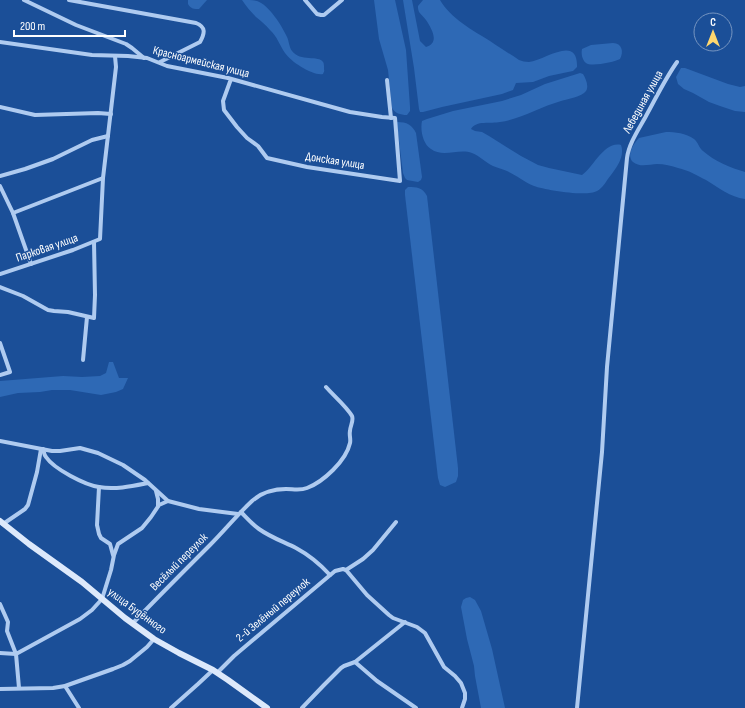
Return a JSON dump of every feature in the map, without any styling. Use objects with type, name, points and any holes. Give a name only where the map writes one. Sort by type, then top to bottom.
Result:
[{"type":"main road","name":"улица Будённого","points":[[2,522],[82,582],[125,618],[154,639],[215,671],[267,708]]},
{"type":"street","points":[[25,0],[76,25],[126,44],[144,58]]},
{"type":"street","points":[[70,0],[201,25],[204,31],[200,42],[160,62]]},
{"type":"street","points":[[305,0],[321,16],[342,0]]},
{"type":"street","name":"Красноармейская улица","points":[[0,42],[92,56],[144,58],[160,62],[167,66],[231,79],[350,112],[393,118]]},
{"type":"street","points":[[13,213],[103,178],[116,67],[115,56]]},
{"type":"street","name":"Лебединая улица","points":[[577,708],[602,452],[607,367],[628,152],[677,62]]},
{"type":"street","name":"Донская улица","points":[[231,79],[223,101],[224,110],[237,127],[247,138],[258,146],[267,158],[307,167],[400,181],[393,118]]},
{"type":"street","points":[[387,80],[393,118]]},
{"type":"street","points":[[0,106],[35,115],[111,114]]},
{"type":"street","points":[[0,176],[53,159],[92,140],[108,136]]},
{"type":"street","name":"Парковая улица","points":[[0,274],[100,239],[103,178]]},
{"type":"street","points":[[0,186],[13,213],[31,264]]},
{"type":"street","points":[[0,287],[16,293],[48,310],[94,318],[94,242]]},
{"type":"street","points":[[83,360],[87,316]]},
{"type":"street","points":[[0,343],[10,372],[0,376]]},
{"type":"street","name":"Весёлый переулок","points":[[133,623],[224,531],[239,513],[254,500],[262,495],[276,490],[299,490],[307,488],[325,477],[335,467],[343,457],[350,444],[350,431],[353,420],[352,416],[326,387]]},
{"type":"street","points":[[0,441],[52,451],[80,448],[98,453],[123,465],[148,483],[168,501],[200,509],[239,513],[266,534],[304,552],[322,565],[330,575]]},
{"type":"street","points":[[42,448],[46,458],[59,469],[88,484],[99,487],[115,488],[148,483]]},
{"type":"street","points":[[2,522],[25,509],[28,505],[42,448]]},
{"type":"street","points":[[99,487],[97,525],[101,538],[110,544],[114,555]]},
{"type":"street","points":[[156,491],[158,507]]},
{"type":"street","points":[[0,653],[16,654],[80,619],[92,610],[102,599],[118,544],[142,528],[161,503],[168,501]]},
{"type":"street","name":"2-й Зелёный переулок","points":[[171,708],[330,575],[338,570],[346,570],[363,560],[396,522]]},
{"type":"street","points":[[346,570],[367,595],[389,615],[417,627],[425,633],[444,667],[461,683],[465,693],[462,708]]},
{"type":"street","points":[[0,604],[8,622],[7,631],[16,654],[19,688]]},
{"type":"street","points":[[302,708],[341,668],[355,662],[405,622]]},
{"type":"street","points":[[0,689],[53,688],[65,686],[123,665],[130,661],[154,639]]},
{"type":"street","points":[[355,662],[377,681],[416,708]]},
{"type":"street","points":[[65,686],[79,708]]},
{"type":"shaded area","points":[[188,0],[207,0],[199,9],[194,9],[188,4]]},
{"type":"shaded area","points":[[242,0],[252,0],[262,3],[275,16],[282,27],[292,51],[300,56],[321,60],[324,64],[323,74],[308,71],[288,57],[277,38],[254,15]]},
{"type":"shaded area","points":[[374,0],[395,0],[406,50],[410,107],[410,111],[407,115],[402,115],[392,108],[388,70],[379,39]]},
{"type":"shaded area","points":[[403,0],[412,0],[420,41],[426,47],[433,42],[434,35],[425,19],[419,12],[418,6],[423,0],[440,0],[444,7],[463,24],[519,60],[529,62],[559,51],[566,50],[572,52],[576,57],[577,67],[573,71],[549,76],[533,82],[516,83],[513,90],[502,94],[420,112]]},
{"type":"shaded area","points":[[616,43],[621,48],[622,54],[620,59],[608,63],[598,64],[589,64],[584,60],[582,49],[591,45]]},
{"type":"shaded area","points":[[681,68],[685,68],[728,84],[740,87],[745,86],[745,112],[735,111],[709,102],[684,89],[678,84],[676,77]]},
{"type":"shaded area","points":[[580,73],[583,74],[587,85],[586,91],[581,95],[508,120],[476,124],[471,129],[482,132],[538,165],[582,175],[609,147],[621,145],[622,153],[618,165],[603,186],[597,191],[592,193],[576,193],[539,188],[507,171],[487,163],[472,153],[436,152],[428,147],[424,140],[421,125],[422,121],[453,111],[502,101],[521,95],[545,84]]},
{"type":"shaded area","points":[[397,122],[409,124],[416,133],[422,177],[418,182],[407,180],[403,173]]},
{"type":"shaded area","points":[[666,132],[688,135],[695,140],[707,155],[728,166],[745,172],[745,199],[729,194],[693,173],[682,169],[662,164],[639,165],[633,162],[630,156],[633,146],[639,138]]},
{"type":"shaded area","points":[[408,187],[419,188],[427,196],[458,468],[456,482],[445,487],[440,485],[438,478],[405,195],[405,190]]},
{"type":"shaded area","points":[[109,362],[113,362],[119,378],[128,378],[123,389],[116,392],[101,395],[70,390],[52,390],[18,393],[0,397],[0,381],[63,376],[100,376],[106,373]]},
{"type":"shaded area","points":[[470,597],[475,600],[481,611],[492,649],[505,708],[481,708],[474,666],[461,607],[463,600]]}]
